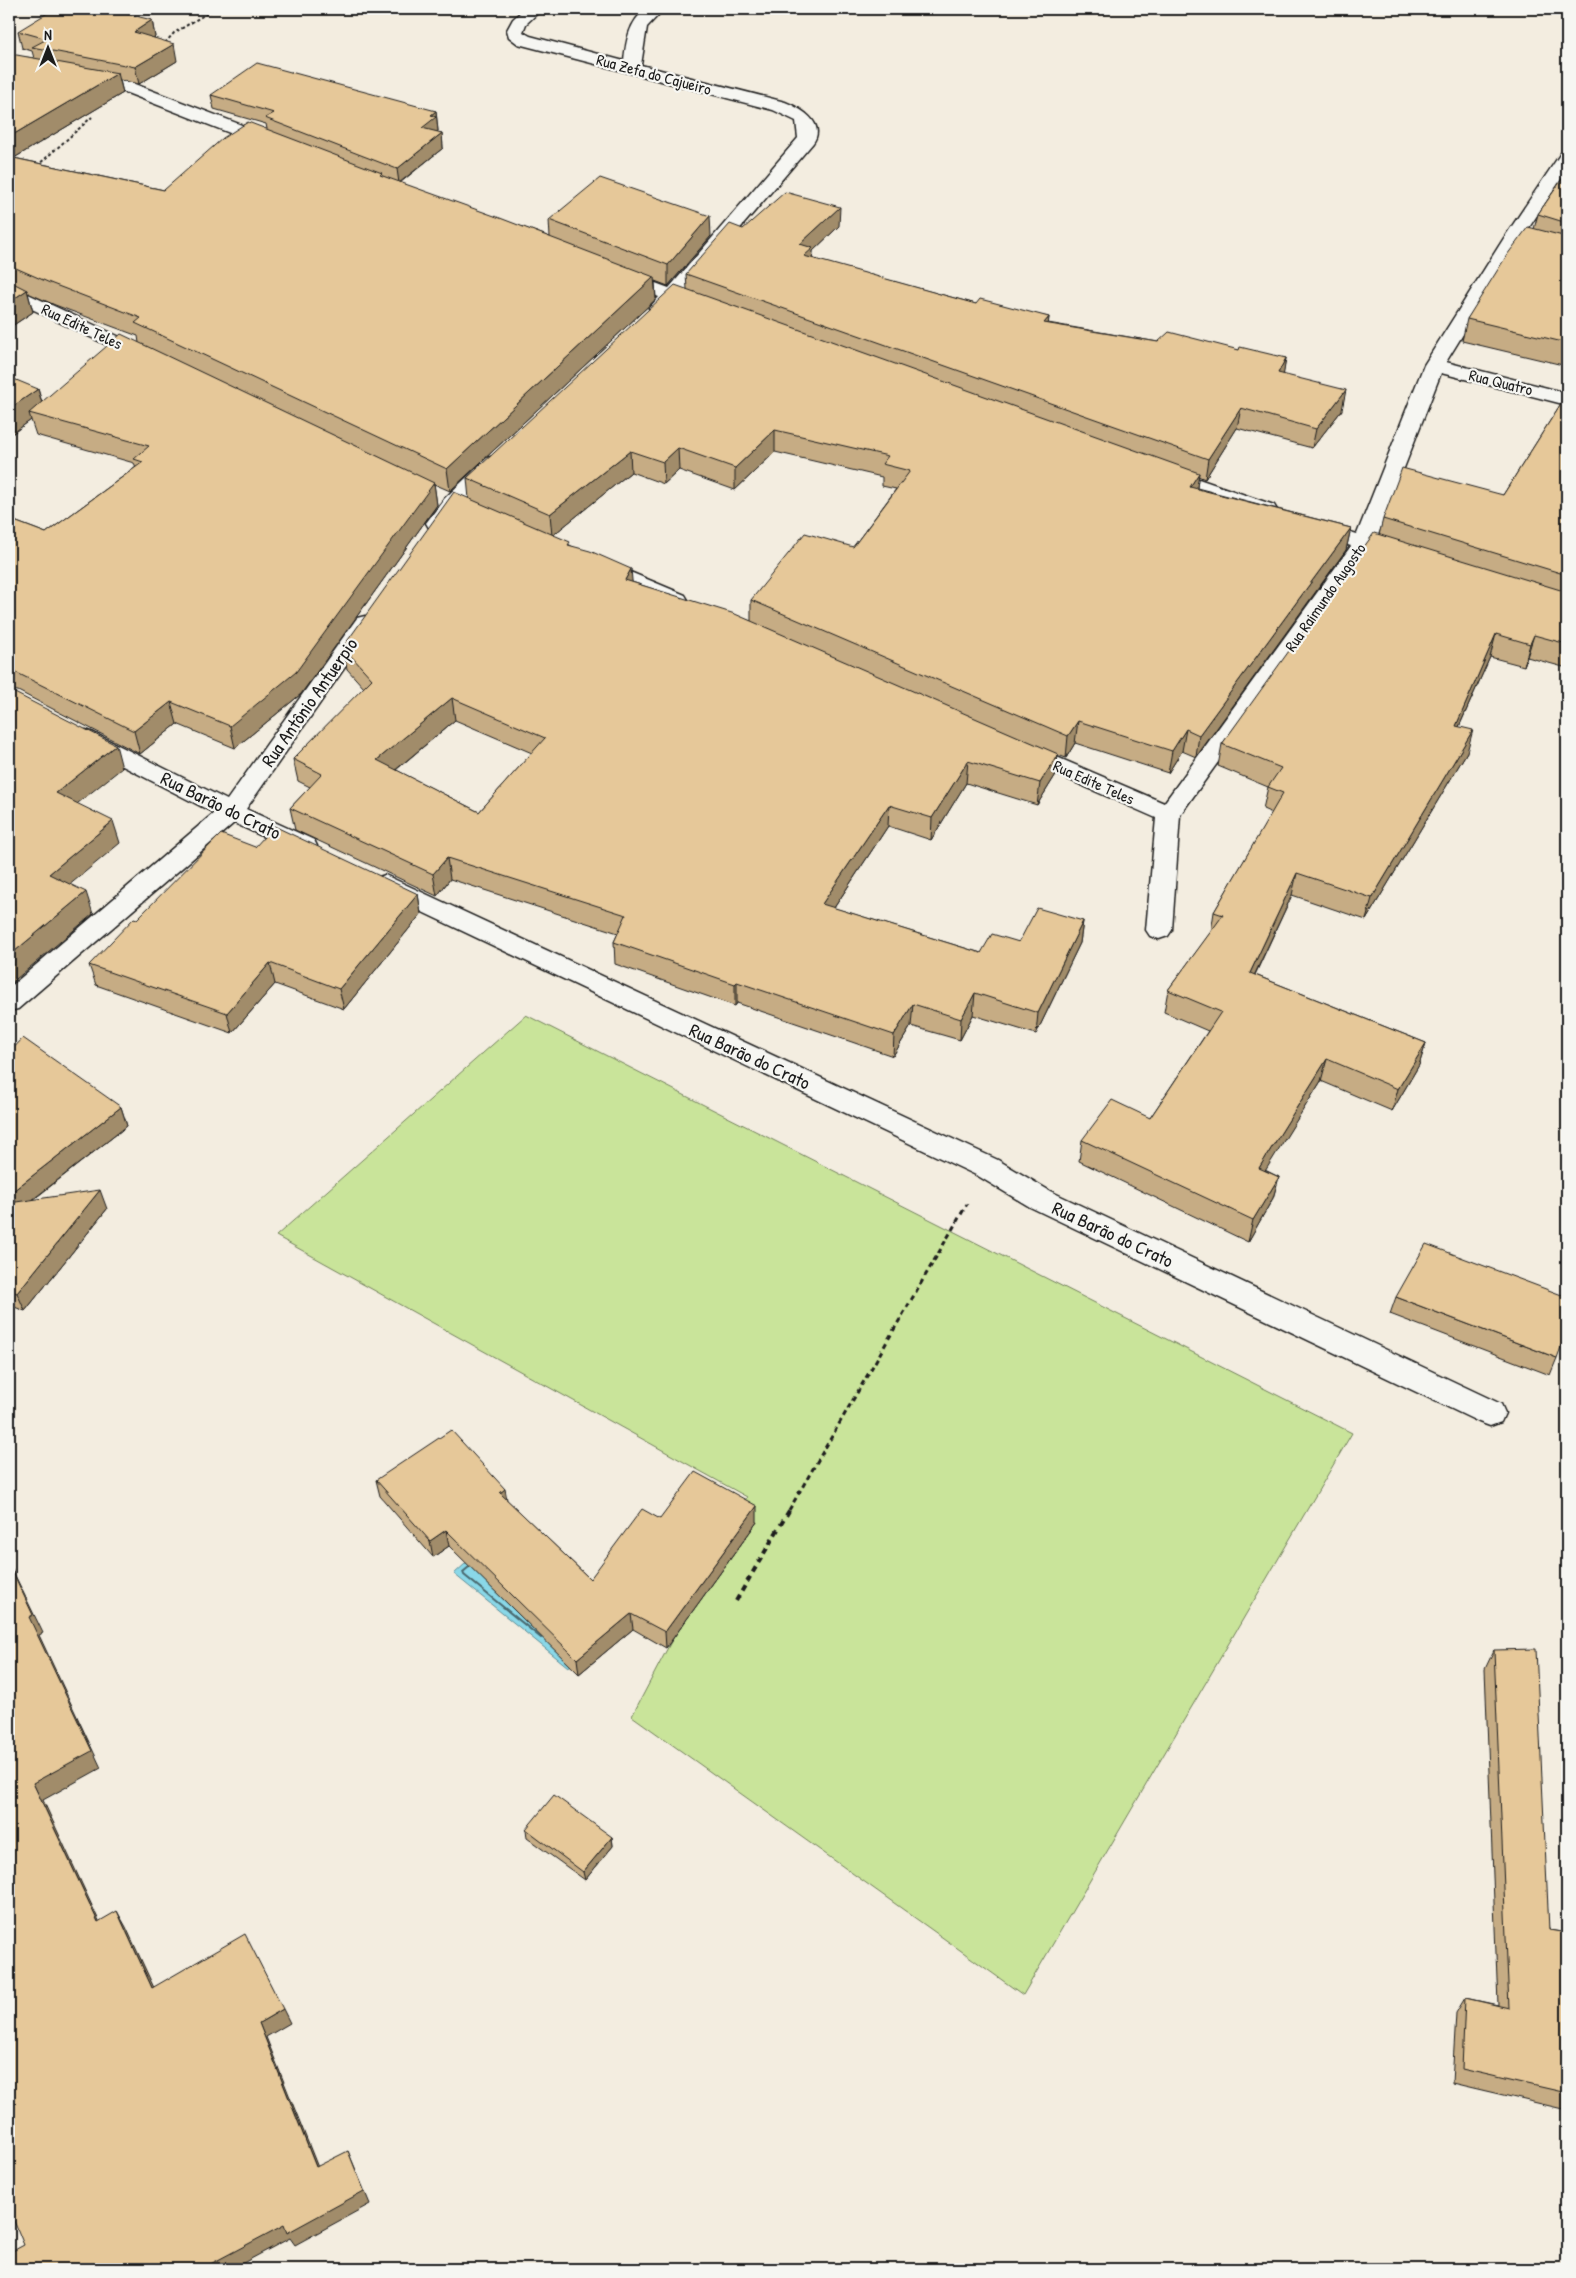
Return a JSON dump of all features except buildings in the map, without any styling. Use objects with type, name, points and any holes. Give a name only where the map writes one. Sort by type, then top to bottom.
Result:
[{"type":"street","name":"Rua Zefa do Cajueiro","points":[[534,9],[519,21],[515,29],[515,34],[524,40],[800,113],[808,126],[807,139],[672,296]]},
{"type":"street","points":[[632,68],[636,29],[649,13],[656,9]]},
{"type":"street","points":[[67,77],[126,88],[293,151]]},
{"type":"street","name":"Rua Raimundo Augosto","points":[[1168,814],[1363,545],[1434,365],[1522,241],[1567,157]]},
{"type":"street","points":[[598,268],[719,313]]},
{"type":"street","name":"Rua Edite Teles","points":[[9,291],[168,367]]},
{"type":"street","points":[[644,323],[672,296]]},
{"type":"street","name":"Rua Quatro","points":[[1434,365],[1567,399]]},
{"type":"street","points":[[423,542],[452,502],[509,449]]},
{"type":"street","points":[[1139,464],[1279,515]]},
{"type":"street","points":[[1298,521],[1363,545],[1419,562]]},
{"type":"street","points":[[579,557],[697,609]]},
{"type":"street","name":"Rua Antônio Antuerpio","points":[[9,1002],[231,812],[378,605]]},
{"type":"street","name":"Rua Barão do Crato","points":[[62,725],[231,812],[330,858]]},
{"type":"street","name":"Rua Edite Teles","points":[[1005,743],[1168,814]]},
{"type":"street","points":[[1160,930],[1168,814]]},
{"type":"street","name":"Rua Barão do Crato","points":[[366,875],[988,1168],[1040,1199],[1490,1413]]},
{"type":"path","points":[[31,172],[126,88],[174,33],[214,9]]},
{"type":"path","points":[[736,1601],[988,1168]]},
{"type":"green space","points":[[526,1015],[1352,1433],[1023,1995],[632,1716],[747,1497],[276,1236]]},
{"type":"water","points":[[492,1539],[620,1640],[568,1667],[454,1574]]}]
